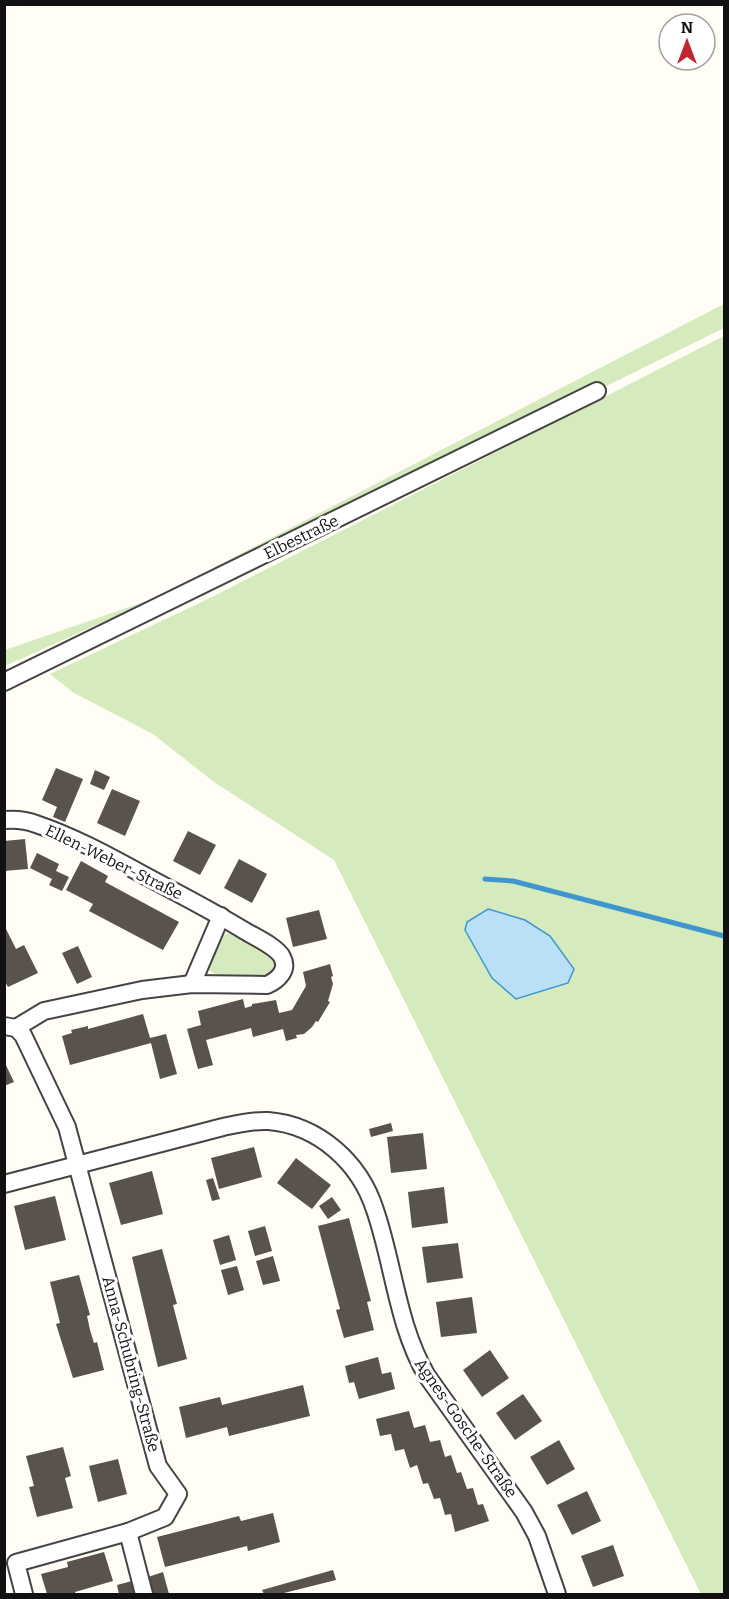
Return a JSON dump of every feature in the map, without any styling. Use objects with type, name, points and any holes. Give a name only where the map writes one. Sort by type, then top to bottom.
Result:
[{"type":"street","name":"Elbestraße","points":[[4,682],[597,391]]},
{"type":"street","name":"Ellen-Weber-Straße","points":[[4,820],[16,819],[37,824],[99,852],[221,916],[266,943],[282,956],[285,964],[282,974],[275,982],[267,985],[192,984],[142,990],[44,1011],[10,1027]]},
{"type":"street","points":[[192,984],[221,916]]},
{"type":"street","name":"Ellen-Weber-Straße","points":[[10,1027],[23,1035],[64,1119],[77,1165]]},
{"type":"street","name":"Agnes-Gosche-Straße","points":[[4,1184],[223,1126],[266,1121],[287,1124],[321,1139],[344,1157],[356,1171],[375,1210],[396,1295],[415,1355],[427,1376],[524,1512],[537,1536],[557,1594]]},
{"type":"street","name":"Anna-Schubring-Straße","points":[[24,1594],[16,1563],[128,1532],[165,1517],[178,1494],[158,1466],[77,1165]]},
{"type":"street","points":[[128,1532],[144,1594]]},
{"type":"green space","points":[[724,304],[724,328],[215,579],[213,568]]},
{"type":"green space","points":[[724,336],[724,1594],[701,1594],[334,860],[214,782],[153,734],[74,693],[50,674],[212,597]]},
{"type":"green space","points":[[161,596],[5,666],[5,650]]},
{"type":"green space","points":[[235,932],[269,955],[275,963],[274,970],[268,977],[218,976],[209,970],[214,944],[222,936]]},
{"type":"water","points":[[488,909],[525,920],[550,936],[574,969],[568,983],[516,999],[492,978],[465,930],[467,922]]},
{"type":"building","points":[[56,768],[83,779],[65,822],[53,817],[57,807],[42,800]]},
{"type":"building","points":[[95,770],[110,777],[104,790],[90,784]]},
{"type":"building","points":[[112,789],[140,801],[125,836],[97,823]]},
{"type":"building","points":[[188,831],[216,845],[200,875],[173,861]]},
{"type":"building","points":[[25,839],[28,869],[4,871],[4,841]]},
{"type":"building","points":[[37,853],[59,864],[56,871],[69,877],[62,891],[49,885],[52,879],[30,868]]},
{"type":"building","points":[[239,859],[267,874],[252,903],[224,888]]},
{"type":"building","points":[[81,861],[108,876],[105,882],[179,922],[163,950],[89,911],[93,904],[66,890]]},
{"type":"building","points":[[319,910],[327,939],[293,947],[286,918]]},
{"type":"building","points":[[4,925],[16,949],[24,945],[38,973],[8,987],[4,980]]},
{"type":"building","points":[[78,946],[92,977],[77,984],[62,953]]},
{"type":"building","points":[[330,964],[333,984],[328,1001],[330,1002],[318,1022],[316,1021],[304,1034],[296,1035],[297,1038],[286,1041],[283,1029],[253,1037],[251,1028],[206,1040],[213,1065],[198,1069],[187,1029],[201,1025],[198,1011],[243,999],[245,1008],[252,1004],[276,1000],[279,1013],[292,1010],[306,986],[303,972]]},
{"type":"building","points":[[143,1014],[150,1038],[166,1034],[177,1074],[160,1079],[151,1043],[70,1065],[62,1036],[72,1033],[71,1030],[88,1026],[88,1029]]},
{"type":"building","points":[[4,1061],[14,1082],[4,1086]]},
{"type":"building","points":[[391,1123],[393,1131],[371,1137],[369,1129]]},
{"type":"building","points":[[423,1133],[427,1169],[391,1173],[387,1137]]},
{"type":"building","points":[[254,1147],[262,1177],[219,1189],[211,1158]]},
{"type":"building","points":[[296,1158],[331,1185],[312,1209],[277,1183]]},
{"type":"building","points":[[152,1171],[163,1214],[121,1225],[109,1183]]},
{"type":"building","points":[[213,1178],[220,1199],[212,1201],[206,1180]]},
{"type":"building","points":[[444,1187],[448,1223],[412,1228],[408,1192]]},
{"type":"building","points":[[55,1196],[66,1240],[25,1250],[14,1206]]},
{"type":"building","points":[[332,1197],[341,1210],[328,1219],[319,1206]]},
{"type":"building","points":[[349,1218],[371,1301],[367,1302],[374,1330],[344,1338],[336,1310],[340,1309],[318,1226]]},
{"type":"building","points":[[265,1226],[272,1251],[255,1256],[248,1231]]},
{"type":"building","points":[[229,1235],[236,1260],[220,1265],[213,1240]]},
{"type":"building","points":[[458,1243],[463,1278],[427,1283],[422,1247]]},
{"type":"building","points":[[162,1249],[177,1304],[173,1305],[187,1359],[158,1367],[132,1257]]},
{"type":"building","points":[[273,1256],[280,1281],[263,1285],[256,1261]]},
{"type":"building","points":[[237,1266],[244,1290],[228,1295],[221,1270]]},
{"type":"building","points":[[79,1275],[90,1315],[87,1316],[90,1330],[94,1343],[97,1342],[104,1370],[73,1378],[56,1324],[60,1323],[50,1282]]},
{"type":"building","points":[[472,1297],[477,1333],[441,1337],[436,1302]]},
{"type":"building","points":[[490,1350],[509,1378],[482,1397],[463,1370]]},
{"type":"building","points":[[378,1357],[382,1374],[391,1372],[395,1389],[359,1399],[354,1382],[349,1383],[345,1366]]},
{"type":"building","points":[[303,1385],[310,1416],[229,1436],[227,1427],[186,1438],[179,1407],[220,1397],[222,1405]]},
{"type":"building","points":[[523,1394],[542,1421],[515,1440],[496,1413]]},
{"type":"building","points":[[409,1411],[414,1428],[425,1425],[430,1442],[440,1440],[445,1457],[451,1455],[457,1473],[461,1472],[467,1489],[473,1488],[478,1505],[483,1504],[489,1521],[455,1532],[451,1514],[445,1515],[440,1498],[434,1499],[428,1483],[423,1484],[417,1465],[410,1468],[404,1449],[395,1451],[391,1434],[380,1436],[376,1419]]},
{"type":"building","points":[[559,1440],[575,1469],[547,1485],[530,1457]]},
{"type":"building","points":[[63,1447],[71,1476],[65,1478],[73,1508],[37,1517],[29,1487],[34,1486],[26,1456]]},
{"type":"building","points":[[118,1459],[127,1494],[98,1502],[89,1466]]},
{"type":"building","points":[[587,1491],[601,1521],[572,1535],[557,1505]]},
{"type":"building","points":[[273,1513],[280,1542],[248,1551],[247,1546],[165,1567],[157,1537],[239,1516],[241,1521]]},
{"type":"building","points":[[613,1545],[624,1576],[593,1587],[581,1556]]},
{"type":"building","points":[[104,1552],[113,1581],[75,1592],[76,1594],[47,1594],[41,1574],[68,1567],[67,1562]]},
{"type":"building","points":[[333,1570],[336,1580],[280,1594],[264,1594],[262,1590]]},
{"type":"building","points":[[163,1572],[169,1594],[153,1594],[148,1577]]},
{"type":"building","points":[[132,1581],[136,1594],[119,1594],[117,1585]]},
{"type":"waterway","points":[[485,879],[513,881],[724,936]]}]
